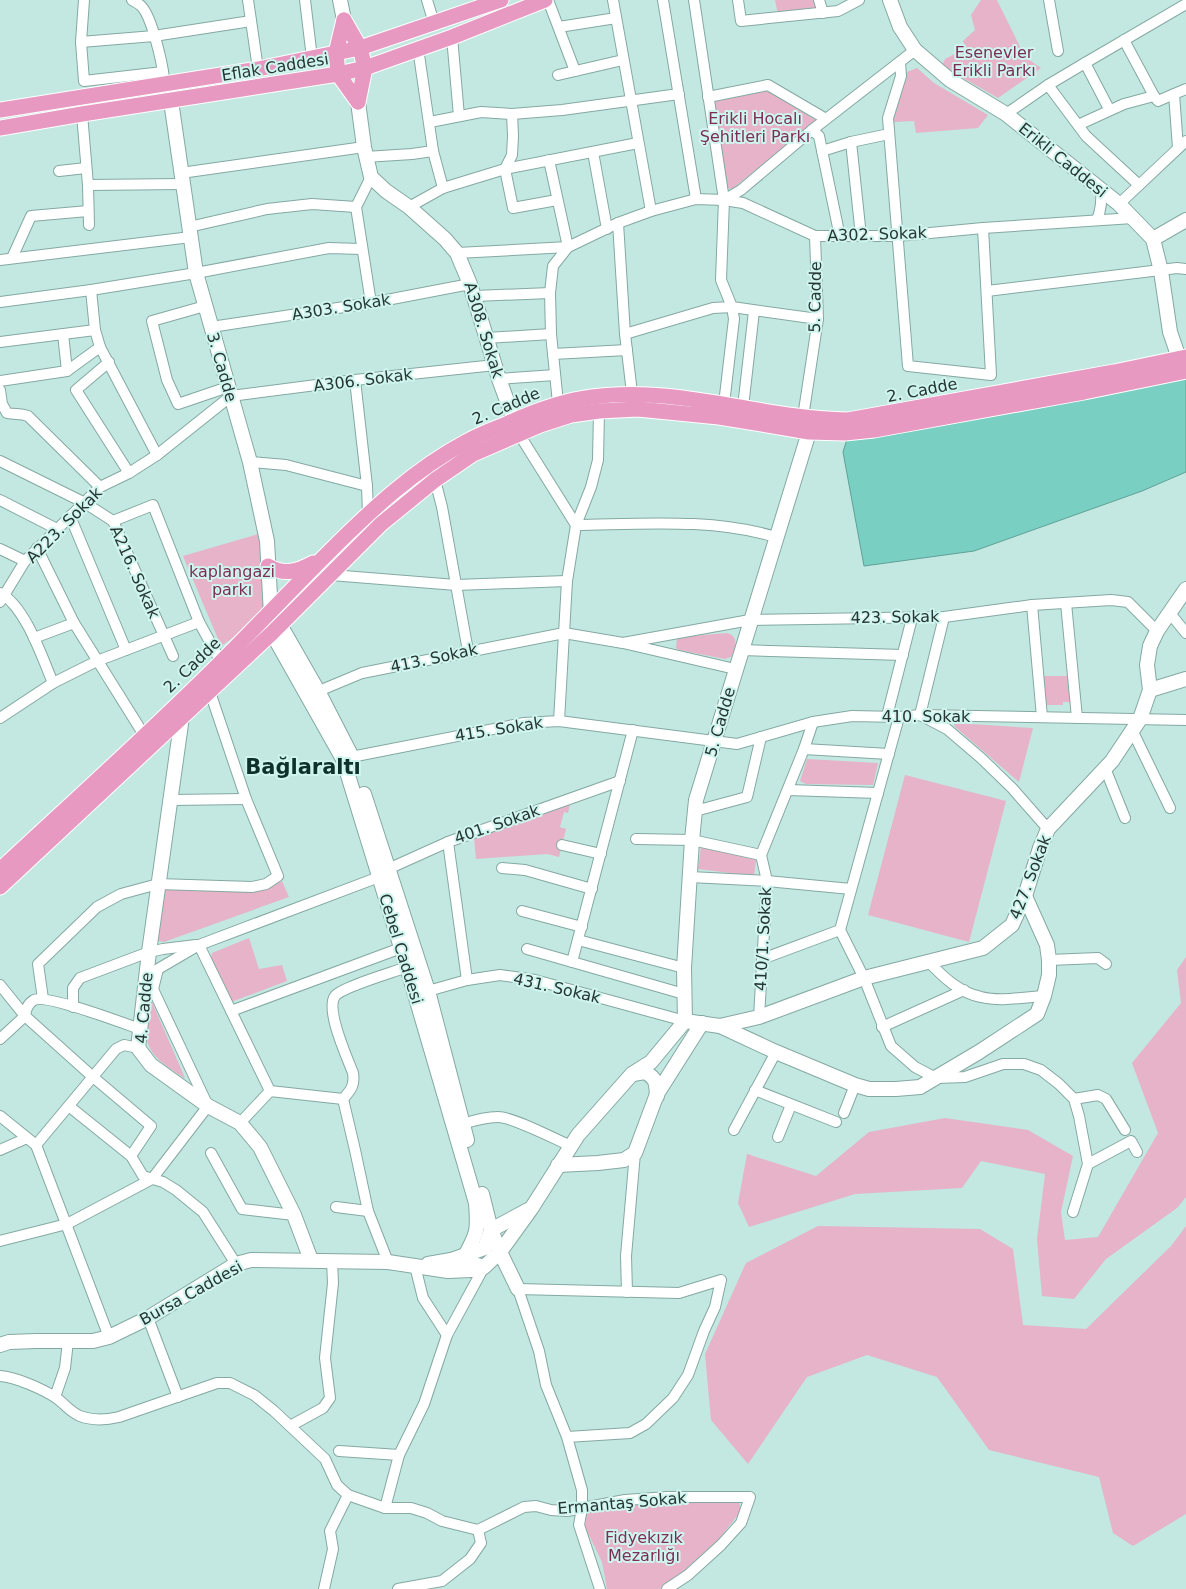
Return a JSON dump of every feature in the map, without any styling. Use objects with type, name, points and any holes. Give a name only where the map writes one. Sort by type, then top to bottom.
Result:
[{"type":"main road","points":[[340,0],[344,20],[360,48],[365,68],[358,102],[364,152],[371,177]]},
{"type":"main road","name":"Eflak Caddesi","points":[[0,110],[164,78],[258,69],[360,48],[501,0]]},
{"type":"main road","name":"Eflak Caddesi","points":[[0,128],[338,74],[365,68],[547,0]]},
{"type":"main road","name":"Erikli Caddesi","points":[[890,0],[900,27],[915,50],[950,80],[1006,114],[1119,204],[1153,240],[1161,271],[1170,332],[1184,363]]},
{"type":"main road","points":[[344,20],[336,53],[338,74],[358,102]]},
{"type":"main road","name":"3. Cadde","points":[[171,101],[196,273],[250,462],[267,541],[271,610],[276,629]]},
{"type":"main road","name":"A308. Sokak","points":[[371,177],[386,191],[409,207],[445,239],[457,253],[473,290],[499,379],[516,427]]},
{"type":"main road","points":[[1153,240],[1186,220]]},
{"type":"main road","name":"2. Cadde","points":[[0,887],[210,692],[381,524],[435,480],[473,454],[558,403],[593,397],[632,394],[676,397],[826,420],[848,420],[1114,372],[1184,363]]},
{"type":"main road","name":"2. Cadde","points":[[0,870],[222,662],[271,610],[368,514],[421,471],[466,442],[516,427],[540,425],[571,415],[638,409],[719,416],[809,432],[845,433],[874,430],[1084,392],[1184,363]]},
{"type":"main road","name":"5. Cadde","points":[[685,1021],[684,968],[696,800],[809,432]]},
{"type":"main road","points":[[268,566],[276,571],[297,571],[326,556]]},
{"type":"main road","name":"427. Sokak","points":[[685,1021],[720,1026],[759,1017],[864,978],[983,948],[1012,926],[1025,896],[1048,829],[1112,761],[1136,724],[1150,690],[1147,665],[1150,646],[1169,612],[1186,589]]},
{"type":"main road","name":"Cebel Caddesi","points":[[276,629],[284,655],[313,694]]},
{"type":"main road","name":"Cebel Caddesi","points":[[276,629],[348,757],[384,873],[476,1203],[478,1223],[476,1235],[465,1256]]},
{"type":"main road","points":[[256,646],[274,648],[284,655]]},
{"type":"main road","points":[[1150,690],[1186,679]]},
{"type":"main road","name":"4. Cadde","points":[[182,717],[149,952],[152,973],[140,1029],[138,1048],[151,1065],[208,1106],[240,1123],[260,1147],[294,1215],[310,1260]]},
{"type":"main road","points":[[720,1026],[855,1085],[869,1089],[920,1087],[979,1052],[1037,1014],[1049,975],[1049,960],[1047,945],[1025,896]]},
{"type":"main road","name":"Cebel Caddesi","points":[[407,957],[428,991],[491,1230],[518,1289]]},
{"type":"main road","points":[[465,1256],[467,1262],[484,1267],[500,1252],[531,1209],[578,1134],[632,1074],[651,1062],[685,1021]]},
{"type":"main road","points":[[558,1165],[624,1160],[635,1154],[656,1096],[702,1023]]},
{"type":"main road","points":[[632,1074],[645,1072],[653,1077],[656,1084],[656,1096]]},
{"type":"main road","points":[[415,1266],[451,1260],[485,1248],[491,1230],[531,1209]]},
{"type":"main road","name":"Bursa Caddesi","points":[[0,1345],[9,1342],[93,1341],[108,1337],[148,1318],[236,1264],[251,1260],[388,1262],[448,1271],[472,1270],[484,1267]]},
{"type":"street","points":[[84,0],[81,42],[84,81],[164,78],[154,36],[142,7],[133,0]]},
{"type":"street","points":[[248,0],[258,69]]},
{"type":"street","points":[[305,0],[312,58]]},
{"type":"street","points":[[427,0],[434,23]]},
{"type":"street","points":[[547,0],[575,71]]},
{"type":"street","points":[[613,0],[651,211]]},
{"type":"street","points":[[664,0],[696,199]]},
{"type":"street","points":[[694,0],[724,200],[721,280],[732,308],[734,319],[724,404]]},
{"type":"street","points":[[738,0],[741,21],[838,12],[859,0]]},
{"type":"street","points":[[819,0],[823,13]]},
{"type":"street","points":[[1049,0],[1058,51]]},
{"type":"street","points":[[1006,114],[1085,62],[1186,4]]},
{"type":"street","points":[[558,27],[616,18]]},
{"type":"street","points":[[81,42],[154,36],[251,21]]},
{"type":"street","points":[[452,37],[459,116]]},
{"type":"street","points":[[1124,40],[1158,101],[1186,89]]},
{"type":"street","points":[[418,48],[433,151],[443,188]]},
{"type":"street","points":[[724,200],[741,190],[812,130],[915,50]]},
{"type":"street","points":[[558,75],[623,60]]},
{"type":"street","points":[[900,62],[901,76],[888,118],[908,366],[991,375],[982,228]]},
{"type":"street","points":[[1085,62],[1110,109]]},
{"type":"street","points":[[1048,85],[1086,136],[1139,185]]},
{"type":"street","points":[[708,97],[768,86],[826,119]]},
{"type":"street","points":[[430,122],[481,112],[512,114],[679,94]]},
{"type":"street","points":[[1119,204],[1182,144],[1174,94]]},
{"type":"street","points":[[1078,125],[1110,109],[1138,99],[1154,96]]},
{"type":"street","points":[[82,114],[88,185],[89,225]]},
{"type":"street","points":[[512,114],[512,155],[505,169],[513,208],[557,200]]},
{"type":"street","points":[[812,130],[819,136],[840,237]]},
{"type":"street","points":[[822,151],[851,142],[889,134]]},
{"type":"street","points":[[851,142],[861,236]]},
{"type":"street","points":[[409,207],[443,188],[505,169],[638,143]]},
{"type":"street","points":[[88,185],[182,178],[364,152],[412,154],[433,151]]},
{"type":"street","points":[[593,152],[607,229]]},
{"type":"street","points":[[549,160],[568,247],[553,266],[550,293],[551,334],[558,403]]},
{"type":"street","points":[[59,171],[86,168]]},
{"type":"street","points":[[371,177],[356,207],[371,303]]},
{"type":"street","points":[[1097,220],[1102,201],[1100,190]]},
{"type":"street","name":"A302. Sokak","points":[[457,253],[568,247],[618,223],[651,211],[696,199],[743,203],[815,236],[898,236],[982,228],[1133,218]]},
{"type":"street","points":[[0,260],[190,232],[267,209],[312,204],[356,207]]},
{"type":"street","points":[[12,258],[31,216],[88,211]]},
{"type":"street","points":[[618,223],[625,334],[632,394]]},
{"type":"street","name":"5. Cadde","points":[[803,417],[818,319],[815,236]]},
{"type":"street","points":[[0,302],[196,273],[329,248],[362,249]]},
{"type":"street","points":[[987,292],[1177,268],[1186,269]]},
{"type":"street","points":[[91,290],[95,330],[100,347],[157,455]]},
{"type":"street","name":"A303. Sokak","points":[[211,327],[473,290],[550,293]]},
{"type":"street","name":"A306. Sokak","points":[[205,306],[152,321],[167,380],[178,404],[229,392],[495,366]]},
{"type":"street","points":[[625,334],[713,308],[754,310],[818,319]]},
{"type":"street","points":[[744,407],[754,310]]},
{"type":"street","points":[[0,342],[95,330]]},
{"type":"street","points":[[63,334],[67,371]]},
{"type":"street","points":[[487,338],[551,334]]},
{"type":"street","points":[[0,381],[67,371],[100,347]]},
{"type":"street","points":[[553,354],[627,350]]},
{"type":"street","points":[[109,362],[76,390],[129,473]]},
{"type":"street","points":[[499,379],[555,375]]},
{"type":"street","points":[[356,380],[367,486],[368,514]]},
{"type":"street","points":[[0,390],[2,404],[7,413],[13,415],[20,413],[28,416],[100,487]]},
{"type":"street","name":"A223. Sokak","points":[[1,596],[37,548],[100,487],[129,473],[157,455],[229,392]]},
{"type":"street","points":[[560,721],[567,581],[576,525],[591,487],[598,460],[599,411]]},
{"type":"street","points":[[516,427],[576,525]]},
{"type":"street","name":"A216. Sokak","points":[[0,461],[85,503],[114,521],[173,656]]},
{"type":"street","points":[[250,462],[286,465],[367,486]]},
{"type":"street","points":[[435,480],[442,507],[468,651]]},
{"type":"street","points":[[0,500],[57,529]]},
{"type":"street","points":[[114,521],[152,505],[199,622],[222,662]]},
{"type":"street","points":[[70,516],[126,650]]},
{"type":"street","points":[[576,525],[707,524],[776,536]]},
{"type":"street","points":[[37,548],[74,623],[144,735]]},
{"type":"street","points":[[0,549],[25,562]]},
{"type":"street","points":[[331,575],[456,585],[567,581]]},
{"type":"street","points":[[1,596],[21,612],[53,683]]},
{"type":"street","name":"423. Sokak","points":[[623,642],[750,620],[944,617],[1032,605],[1111,600],[1128,602],[1157,631]]},
{"type":"street","points":[[1066,603],[1077,718]]},
{"type":"street","points":[[1032,605],[1042,717]]},
{"type":"street","points":[[1169,612],[1186,633]]},
{"type":"street","points":[[944,617],[920,715],[947,729],[981,758],[1012,788],[1048,829]]},
{"type":"street","points":[[887,716],[912,618]]},
{"type":"street","points":[[0,718],[53,683],[97,661],[199,622]]},
{"type":"street","points":[[34,638],[74,623]]},
{"type":"street","name":"413. Sokak","points":[[313,694],[362,673],[564,633],[623,642]]},
{"type":"street","points":[[623,642],[735,669]]},
{"type":"street","points":[[741,650],[903,655]]},
{"type":"street","points":[[43,999],[38,964],[97,907],[121,894],[158,884],[252,887],[266,884],[278,876],[246,799],[210,692]]},
{"type":"street","name":"410. Sokak","points":[[715,741],[737,744],[813,722],[852,716],[1042,717],[1077,718],[1136,724],[1186,720]]},
{"type":"street","points":[[898,716],[840,930],[864,978],[891,1046],[914,1067],[936,1078],[965,1077],[1003,1064],[1024,1064],[1041,1070],[1074,1099],[1088,1164],[1072,1212]]},
{"type":"street","name":"415. Sokak","points":[[348,757],[524,723],[560,721],[715,741]]},
{"type":"street","points":[[636,838],[692,840],[761,855],[813,722]]},
{"type":"street","points":[[1136,724],[1170,808]]},
{"type":"street","points":[[572,962],[633,730]]},
{"type":"street","points":[[695,811],[747,797],[761,737]]},
{"type":"street","points":[[804,748],[889,754]]},
{"type":"street","points":[[1105,768],[1126,818]]},
{"type":"street","name":"401. Sokak","points":[[199,945],[384,873],[448,842],[620,781]]},
{"type":"street","points":[[788,790],[878,793]]},
{"type":"street","points":[[171,800],[246,799]]},
{"type":"street","points":[[448,842],[467,980]]},
{"type":"street","points":[[562,844],[601,854]]},
{"type":"street","name":"410/1. Sokak","points":[[759,1017],[767,881],[761,855]]},
{"type":"street","points":[[502,868],[525,870],[592,889]]},
{"type":"street","points":[[690,876],[767,881],[851,890]]},
{"type":"street","points":[[522,911],[582,927]]},
{"type":"street","points":[[762,959],[840,930]]},
{"type":"street","points":[[578,940],[684,968]]},
{"type":"street","points":[[73,1007],[74,988],[80,978],[149,952],[199,945]]},
{"type":"street","points":[[0,1242],[66,1224],[152,1180],[208,1106],[153,989],[152,973],[199,945]]},
{"type":"street","points":[[199,945],[270,1091]]},
{"type":"street","points":[[527,949],[684,994]]},
{"type":"street","points":[[231,1011],[407,957]]},
{"type":"street","points":[[342,1099],[352,1089],[354,1080],[332,1012],[335,996],[407,957]]},
{"type":"street","points":[[1049,960],[1098,958],[1106,964]]},
{"type":"street","points":[[929,962],[948,981],[980,997],[1008,999],[1044,996]]},
{"type":"street","name":"431. Sokak","points":[[428,991],[467,980],[500,975],[535,980],[685,1021]]},
{"type":"street","points":[[0,985],[25,1016],[151,1126],[131,1156]]},
{"type":"street","points":[[882,1027],[964,990]]},
{"type":"street","points":[[0,1039],[25,1016],[28,1005],[34,1000],[43,999],[140,1029]]},
{"type":"street","points":[[36,1145],[70,1107],[116,1049],[124,1045],[138,1048]]},
{"type":"street","points":[[734,1130],[776,1052]]},
{"type":"street","points":[[844,1113],[855,1085]]},
{"type":"street","points":[[755,1090],[836,1122]]},
{"type":"street","points":[[270,1091],[342,1099]]},
{"type":"street","points":[[240,1123],[270,1091]]},
{"type":"street","points":[[1074,1099],[1098,1095],[1106,1099],[1125,1130]]},
{"type":"street","points":[[342,1099],[368,1211],[388,1262]]},
{"type":"street","points":[[778,1137],[791,1105]]},
{"type":"street","points":[[70,1107],[131,1156],[143,1176],[163,1182],[203,1212],[236,1264]]},
{"type":"street","points":[[0,1116],[36,1145],[108,1337]]},
{"type":"street","points":[[463,1124],[481,1118],[500,1117],[571,1146]]},
{"type":"street","points":[[0,1150],[27,1138]]},
{"type":"street","points":[[1088,1164],[1131,1141],[1137,1152]]},
{"type":"street","points":[[211,1153],[242,1209],[294,1215]]},
{"type":"street","points":[[627,1292],[626,1256],[635,1154]]},
{"type":"street","points":[[336,1207],[368,1211]]},
{"type":"street","points":[[290,1426],[323,1408],[330,1398],[325,1358],[333,1283],[332,1260]]},
{"type":"street","points":[[415,1266],[423,1298],[447,1334]]},
{"type":"street","points":[[384,1508],[399,1455],[424,1404],[447,1334],[484,1267]]},
{"type":"street","points":[[567,1437],[630,1433],[646,1424],[673,1398],[688,1375],[704,1330],[715,1307],[721,1280],[679,1293],[518,1289],[539,1351],[546,1385],[567,1437],[582,1490],[582,1508],[579,1525],[600,1589]]},
{"type":"street","points":[[148,1318],[178,1397]]},
{"type":"street","points":[[55,1397],[65,1368],[68,1341]]},
{"type":"street","points":[[0,1376],[27,1384],[55,1397],[80,1416],[106,1420],[178,1397],[217,1382],[230,1383],[254,1395],[274,1410],[325,1459],[337,1485],[348,1495],[384,1508],[411,1508],[442,1521],[478,1530],[481,1543],[470,1560],[442,1581],[432,1586],[398,1589]]},
{"type":"street","points":[[339,1451],[399,1455]]},
{"type":"street","points":[[324,1589],[333,1550],[330,1531],[348,1495]]},
{"type":"street","name":"Ermantaş Sokak","points":[[478,1530],[524,1507],[536,1506],[551,1510],[567,1511],[624,1500],[668,1497],[750,1497],[740,1523],[721,1545],[688,1575],[667,1589]]},
{"type":"green space","points":[[775,0],[816,0],[817,5],[815,11],[778,14]]},
{"type":"green space","name":"Esenevler Erikli Parkı","points":[[981,0],[997,0],[1025,57],[1041,68],[998,98],[942,66],[945,59],[966,48],[963,41],[975,30],[971,15]]},
{"type":"green space","points":[[917,68],[934,83],[988,115],[978,128],[916,133],[914,121],[893,122],[907,72]]},
{"type":"green space","name":"Erikli Hocalı Şehitleri Parkı","points":[[766,90],[817,121],[732,189],[727,188],[714,102]]},
{"type":"green space","name":"kaplangazi parkı","points":[[265,532],[271,611],[221,646],[183,556]]},
{"type":"green space","points":[[727,633],[733,637],[735,643],[731,657],[725,659],[676,648],[677,639],[680,637]]},
{"type":"green space","points":[[1042,676],[1068,676],[1071,702],[1063,702],[1063,705],[1044,705]]},
{"type":"green space","points":[[955,723],[1033,728],[1019,782],[954,726]]},
{"type":"green space","points":[[807,759],[878,763],[873,785],[806,784],[800,781]]},
{"type":"green space","points":[[905,775],[1006,801],[969,942],[868,915]]},
{"type":"green space","points":[[567,802],[570,804],[568,813],[564,812],[560,827],[566,829],[559,857],[547,854],[476,859],[474,837]]},
{"type":"green space","points":[[701,846],[756,860],[754,876],[698,869]]},
{"type":"green space","points":[[282,881],[289,897],[164,942],[158,941],[155,937],[161,894],[167,889],[242,891],[268,888]]},
{"type":"green space","points":[[249,938],[259,969],[282,965],[287,981],[231,1002],[211,957],[212,953]]},
{"type":"green space","points":[[1186,957],[1186,1197],[1177,1208],[1106,1259],[1074,1299],[1042,1296],[1037,1239],[1045,1174],[981,1161],[962,1188],[855,1194],[749,1227],[738,1203],[747,1154],[816,1176],[869,1132],[945,1118],[1028,1130],[1073,1156],[1061,1212],[1065,1240],[1098,1237],[1158,1133],[1132,1063],[1181,1003],[1177,970]]},
{"type":"green space","points":[[152,1002],[185,1078],[161,1062],[149,1046],[146,1031],[150,1004]]},
{"type":"green space","points":[[818,1226],[980,1229],[1013,1249],[1023,1325],[1086,1329],[1171,1246],[1186,1226],[1186,1514],[1133,1546],[1113,1533],[1099,1477],[989,1450],[937,1377],[867,1355],[807,1377],[748,1464],[711,1420],[705,1354],[746,1263]]},
{"type":"green space","name":"Fidyekızık Mezarlığı","points":[[739,1501],[741,1511],[719,1539],[676,1578],[659,1589],[607,1589],[602,1562],[585,1527],[587,1512],[628,1503]]},
{"type":"shaded area","points":[[1186,371],[1186,472],[1142,491],[974,551],[864,566],[843,452],[849,433]]},
{"type":"district","name":"Bağlaraltı","points":[[303,767]]}]
